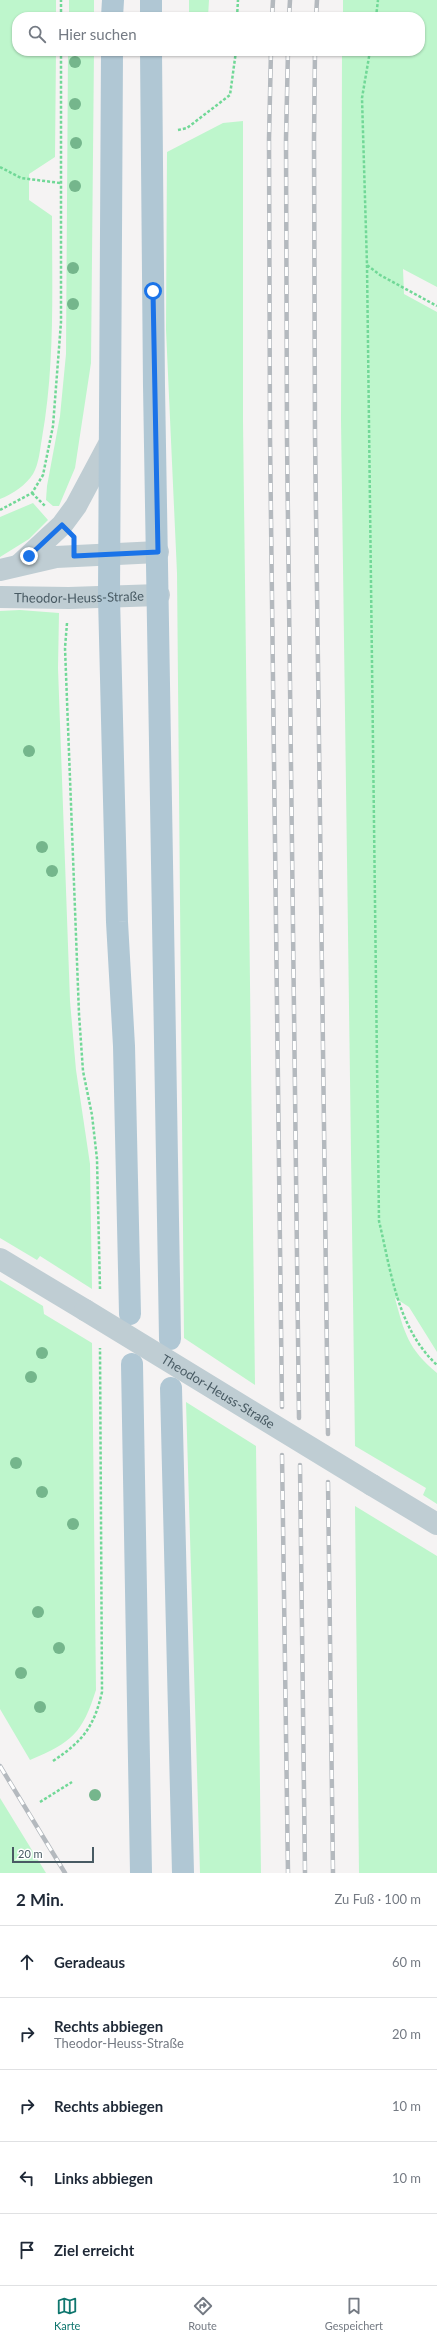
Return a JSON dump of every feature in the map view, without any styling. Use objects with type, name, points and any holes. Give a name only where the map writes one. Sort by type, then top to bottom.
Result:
[{"type":"main road","points":[[112,12],[113,0]]},
{"type":"main road","points":[[151,0],[151,12]]},
{"type":"main road","points":[[112,56],[109,597],[117,922],[124,1046],[130,1314]]},
{"type":"main road","points":[[151,56],[170,1339]]},
{"type":"main road","points":[[132,1364],[141,1873]]},
{"type":"main road","points":[[171,1388],[183,1873]]},
{"type":"street","points":[[9,568],[62,525],[76,506],[109,444]]},
{"type":"street","points":[[9,568],[56,557],[109,553],[158,552]]},
{"type":"street","name":"Theodor-Heuss-Straße","points":[[0,597],[69,598],[159,595]]},
{"type":"street","name":"Theodor-Heuss-Straße","points":[[0,1259],[437,1524]]},
{"type":"path","points":[[61,0],[61,12]]},
{"type":"path","points":[[237,12],[238,0]]},
{"type":"path","points":[[377,12],[378,0]]},
{"type":"path","points":[[0,510],[32,493],[43,475],[53,426],[59,375],[61,322],[61,56]]},
{"type":"path","points":[[152,134],[187,128],[230,95],[235,56]]},
{"type":"path","points":[[369,56],[362,98],[367,265],[379,1221],[398,1306],[422,1351],[437,1365]]},
{"type":"path","points":[[0,167],[22,178],[60,183]]},
{"type":"path","points":[[367,265],[380,275],[437,306]]},
{"type":"path","points":[[32,493],[62,525]]},
{"type":"path","points":[[69,598],[65,648],[79,1014],[83,1071],[92,1114],[97,1159],[100,1295]]},
{"type":"path","points":[[53,1760],[71,1749],[83,1737],[92,1724],[102,1692],[100,1344]]},
{"type":"path","points":[[40,1802],[72,1782]]},
{"type":"green space","points":[[0,0],[56,0],[56,12],[12,12],[12,56],[56,56],[55,157],[29,174],[29,200],[52,216],[52,327],[46,411],[37,466],[27,482],[10,495],[0,499]]},
{"type":"green space","points":[[69,0],[94,0],[94,12],[69,12]]},
{"type":"green space","points":[[189,0],[209,0],[208,12],[189,12]]},
{"type":"green space","points":[[343,0],[437,0],[437,287],[403,269],[404,294],[437,312],[437,1352],[409,1307],[395,1298],[401,1321],[413,1348],[419,1356],[437,1373],[437,1504],[423,1495],[426,1488],[355,1446],[341,420],[342,56],[425,56],[425,12],[343,12]]},
{"type":"green space","points":[[68,56],[94,56],[91,363],[75,468],[59,506],[53,506],[46,500],[47,486],[60,416],[66,354]]},
{"type":"green space","points":[[243,121],[243,421],[255,1385],[184,1338],[177,573],[166,330],[167,152],[223,123]]},
{"type":"green space","points":[[33,503],[48,520],[29,539],[0,557],[0,517]]},
{"type":"green space","points":[[20,610],[59,613],[58,668],[70,1001],[76,1070],[90,1164],[92,1289],[40,1256],[37,1260],[0,1238],[0,611]]},
{"type":"green space","points":[[0,1280],[43,1306],[44,1314],[92,1343],[96,1690],[86,1717],[74,1735],[56,1748],[30,1760],[0,1709]]},
{"type":"green space","points":[[186,1402],[256,1446],[261,1873],[200,1873]]},
{"type":"green space","points":[[355,1506],[437,1556],[437,1873],[359,1873]]},
{"type":"green space","points":[[0,1798],[46,1873],[0,1873]]},
{"type":"railway","points":[[272,12],[273,0]]},
{"type":"railway","points":[[289,12],[290,0]]},
{"type":"railway","points":[[316,12],[317,0]]},
{"type":"railway","points":[[271,56],[269,139],[270,438],[282,1407]]},
{"type":"railway","points":[[288,56],[286,139],[287,439],[299,1418]]},
{"type":"railway","points":[[315,56],[315,435],[328,1434]]},
{"type":"railway","points":[[282,1455],[288,1873]]},
{"type":"railway","points":[[300,1465],[305,1873]]},
{"type":"railway","points":[[328,1482],[333,1873]]},
{"type":"railway","points":[[0,1766],[65,1873]]},
{"type":"route","points":[[29,556],[62,525],[74,537],[74,556],[109,553],[158,552],[153,291]]}]
